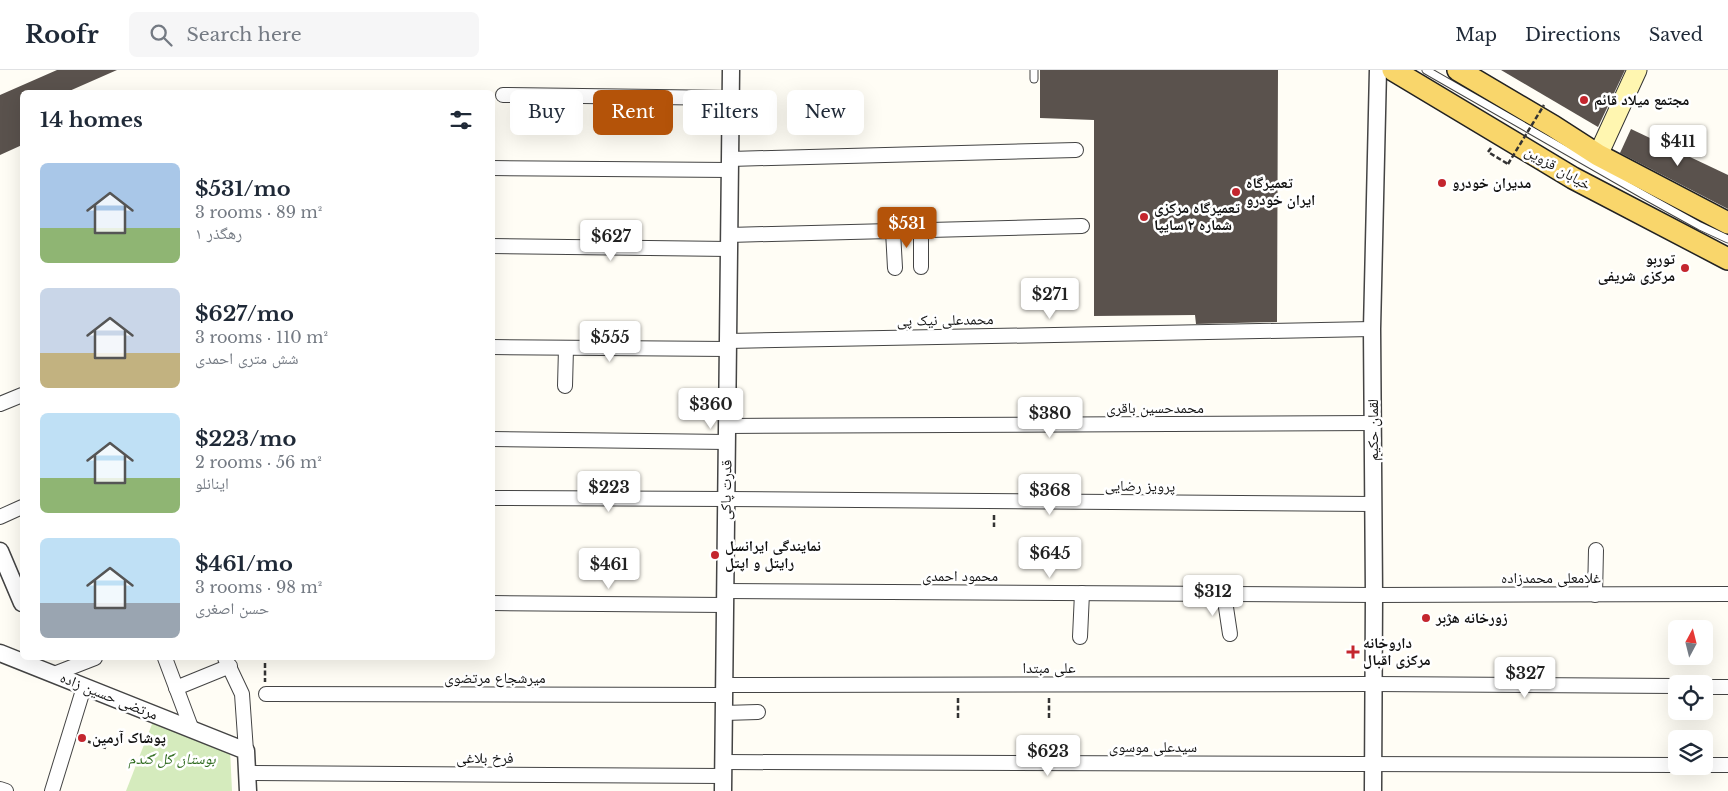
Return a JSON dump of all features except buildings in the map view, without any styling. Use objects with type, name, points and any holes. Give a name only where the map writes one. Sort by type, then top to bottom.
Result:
[{"type":"main road","name":"خیابان قزوین","points":[[1393,70],[1573,178],[1728,258]]},
{"type":"main road","name":"خیابان قزوین","points":[[1458,70],[1554,126],[1598,155],[1728,223]]},
{"type":"main road","points":[[1598,155],[1637,70]]},
{"type":"street","name":"قدرت پاکی","points":[[731,70],[731,90]]},
{"type":"street","name":"لقمان حکیم","points":[[1373,791],[1374,504],[1372,329],[1378,70]]},
{"type":"street","points":[[503,95],[683,97]]},
{"type":"street","name":"قدرت پاکی","points":[[723,776],[730,135]]},
{"type":"street","points":[[495,168],[730,164],[1076,150]]},
{"type":"street","points":[[495,246],[729,242],[893,231],[1082,226]]},
{"type":"street","points":[[921,230],[921,267]]},
{"type":"street","points":[[893,231],[895,268]]},
{"type":"street","name":"محمدعلی نیک پی","points":[[495,348],[728,345],[1372,329]]},
{"type":"street","points":[[565,386],[566,348]]},
{"type":"street","points":[[0,404],[20,396]]},
{"type":"street","name":"محمدحسین باقری","points":[[495,439],[1373,424]]},
{"type":"street","name":"پرویز رضایی","points":[[495,498],[726,498],[1374,504]]},
{"type":"street","points":[[0,517],[20,508]]},
{"type":"street","points":[[1596,550],[1596,594]]},
{"type":"street","points":[[0,551],[20,598]]},
{"type":"street","points":[[1080,637],[1082,594]]},
{"type":"street","name":"محمود احمدی","points":[[495,603],[1082,594],[1374,595]]},
{"type":"street","points":[[1224,594],[1230,634]]},
{"type":"street","name":"غلامعلی محمدزاده","points":[[1374,595],[1728,594]]},
{"type":"street","name":"مرتضی حسین زاده","points":[[0,653],[246,751]]},
{"type":"street","points":[[47,660],[54,674],[90,660]]},
{"type":"street","points":[[166,660],[192,730]]},
{"type":"street","points":[[176,688],[228,662],[242,694],[248,791]]},
{"type":"street","name":"علی مبتدا","points":[[724,690],[958,684],[1668,686]]},
{"type":"street","points":[[52,791],[84,687]]},
{"type":"street","points":[[1713,687],[1728,687]]},
{"type":"street","name":"میرشجاع مرتضوی","points":[[266,694],[724,690]]},
{"type":"street","points":[[724,713],[758,712]]},
{"type":"street","name":"سیدعلی موسوی","points":[[723,776],[1373,763],[1668,765]]},
{"type":"street","points":[[1713,765],[1728,765]]},
{"type":"street","name":"فرخ بلاغی","points":[[247,773],[723,776]]},
{"type":"street","points":[[0,789],[6,791]]},
{"type":"lane","points":[[1034,70],[1034,79]]},
{"type":"lane","points":[[1426,70],[1644,195],[1728,239]]},
{"type":"path","points":[[1488,152],[1508,164],[1544,105]]},
{"type":"path","points":[[958,684],[958,720]]},
{"type":"path","points":[[1049,684],[1050,718]]},
{"type":"path","points":[[70,735],[106,748]]},
{"type":"green space","name":"بوستان گل گندم","points":[[154,719],[230,749],[232,791],[126,791]]},
{"type":"place","name":"مجتمع میلاد قائم","points":[[1584,100]]},
{"type":"place","name":"مدیران خودرو","points":[[1442,183]]},
{"type":"place","name":"تعمیرگاه ایران خودرو","points":[[1236,192]]},
{"type":"place","name":"تعمیرگاه مرکزی شماره ۲ سایپا","points":[[1144,217]]},
{"type":"place","name":"توربو مرکزی شریفی","points":[[1685,268]]},
{"type":"place","name":"نمایندگی ایرانسل رایتل و اپتل","points":[[715,555]]},
{"type":"place","name":"زورخانه هژبر","points":[[1426,618]]},
{"type":"place","name":"داروخانه مرکزی اقبال","points":[[1353,652]]},
{"type":"place","name":"پوشاک آرمین","points":[[82,738]]}]
